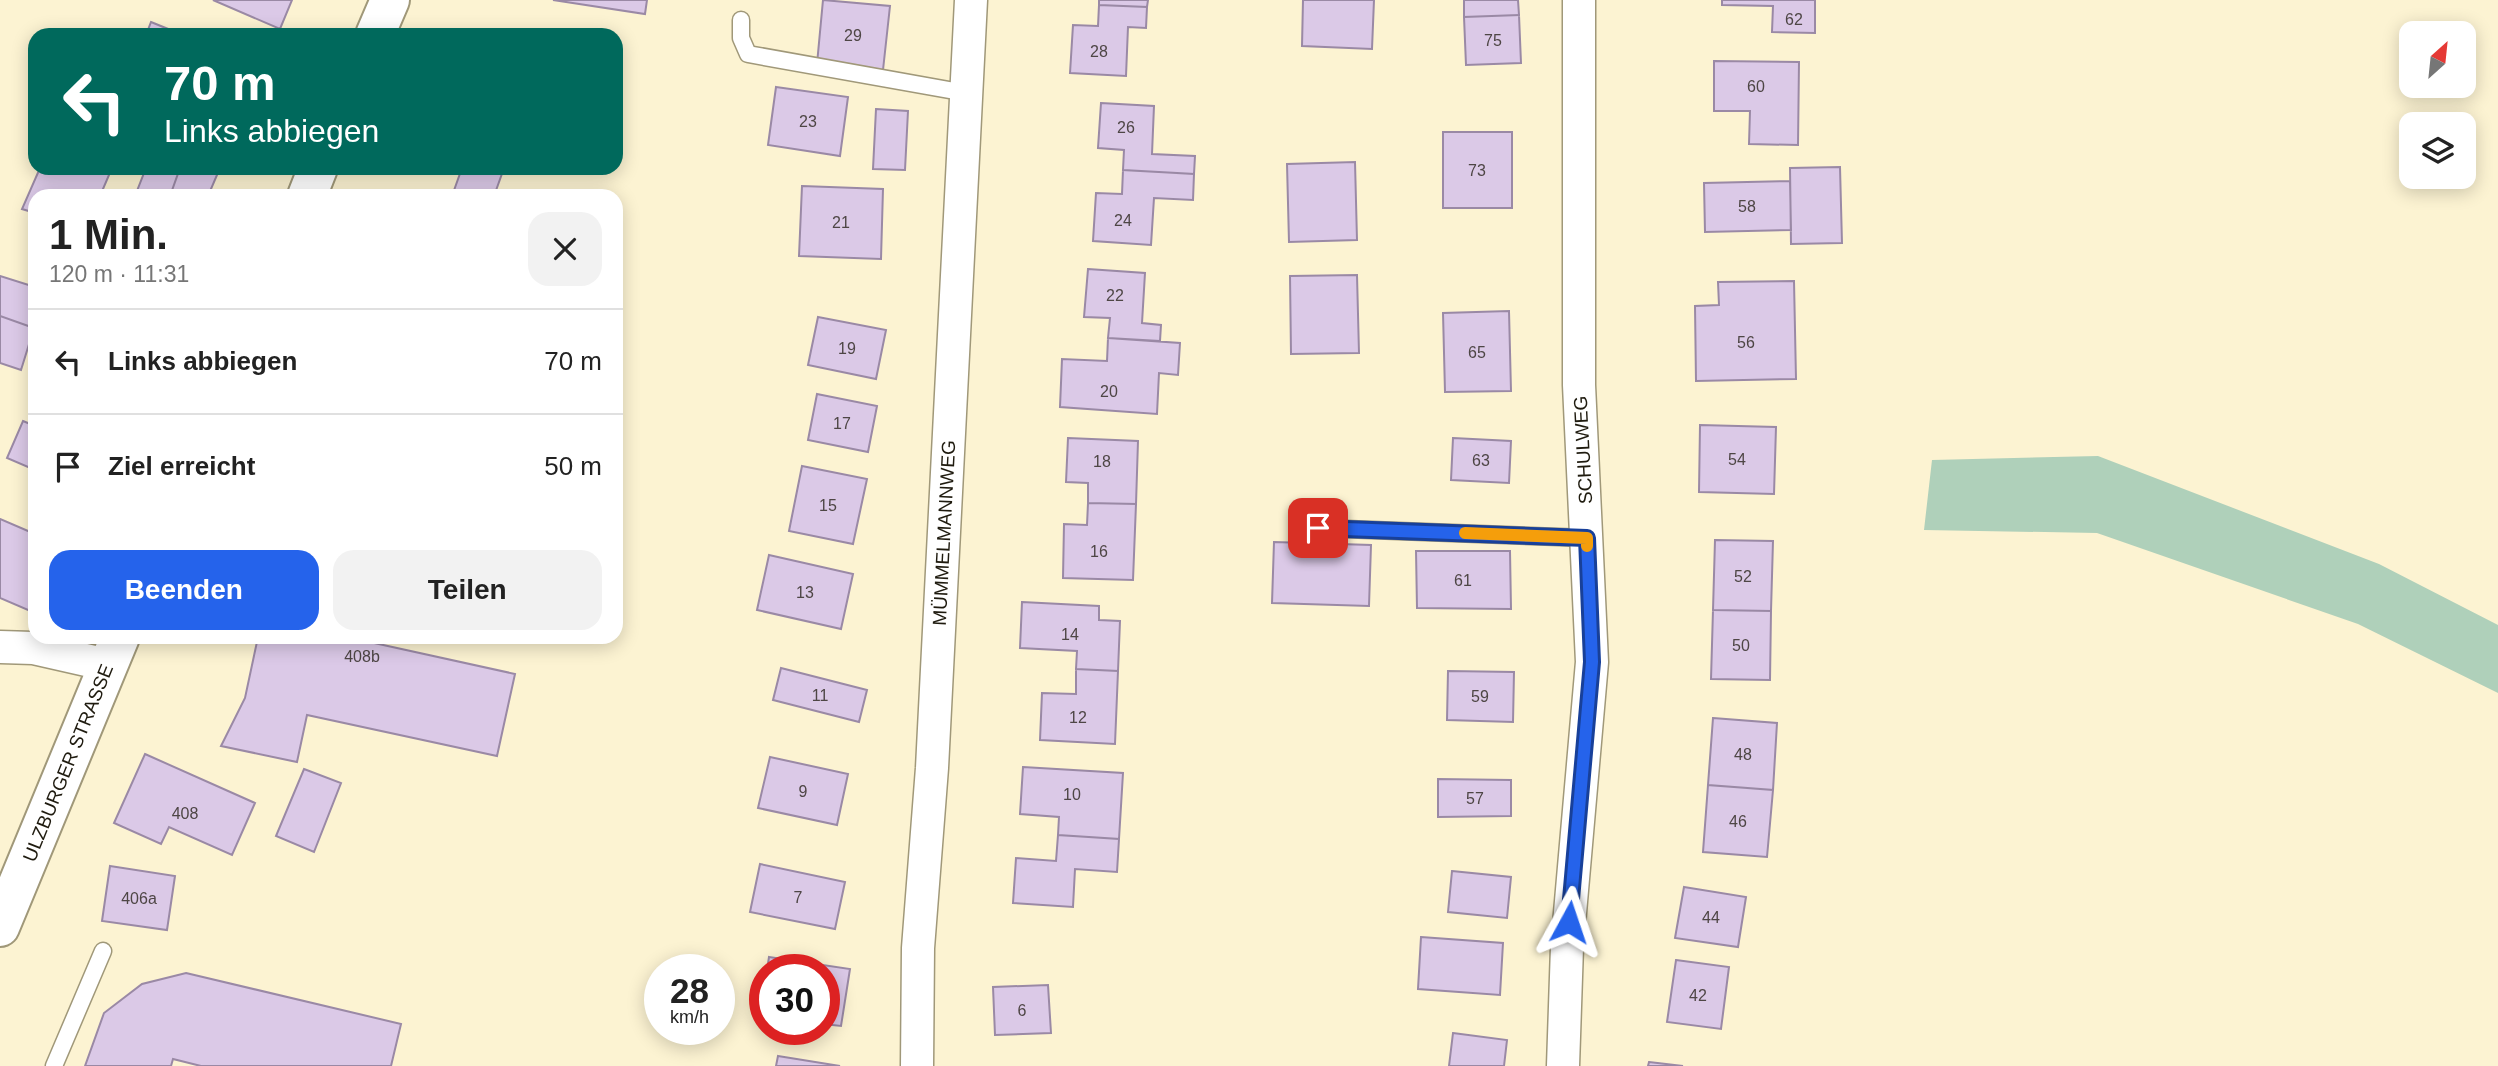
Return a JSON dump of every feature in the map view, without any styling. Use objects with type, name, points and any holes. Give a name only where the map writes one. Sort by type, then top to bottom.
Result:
[{"type":"main road","points":[[378,28],[390,0]]},
{"type":"main road","name":"ULZBURGER STRASSE","points":[[0,927],[114,651]]},
{"type":"street","name":"MÜMMELMANNWEG","points":[[917,1066],[918,948],[932,768],[971,0]]},
{"type":"street","name":"SCHULWEG","points":[[1563,1066],[1567,947],[1592,662],[1579,385],[1579,0]]},
{"type":"street","points":[[0,646],[114,651]]},
{"type":"lane","points":[[741,20],[741,38],[748,54],[966,93]]},
{"type":"lane","points":[[1318,528],[1587,538]]},
{"type":"lane","points":[[54,1066],[103,951]]},
{"type":"green space","points":[[2098,456],[2379,564],[2498,625],[2498,693],[2358,624],[2097,533],[1924,530],[1932,460]]},
{"type":"building","points":[[213,0],[292,0],[280,28]]},
{"type":"building","points":[[553,0],[647,0],[645,14]]},
{"type":"building","points":[[823,0],[890,6],[883,70],[817,64]]},
{"type":"building","points":[[1099,0],[1148,0],[1147,7],[1099,5]]},
{"type":"building","points":[[1303,0],[1374,0],[1372,49],[1302,46]]},
{"type":"building","points":[[1464,0],[1518,0],[1519,15],[1464,17]]},
{"type":"building","points":[[1722,0],[1815,0],[1815,33],[1772,32],[1773,6],[1722,5]]},
{"type":"building","points":[[1099,5],[1147,7],[1146,28],[1128,27],[1126,76],[1070,73],[1073,25],[1098,26]]},
{"type":"building","points":[[1519,15],[1521,63],[1466,65],[1464,17]]},
{"type":"building","points":[[151,22],[166,28],[149,28]]},
{"type":"building","points":[[1714,61],[1799,62],[1798,145],[1749,144],[1750,111],[1714,111]]},
{"type":"building","points":[[776,87],[848,97],[840,156],[768,145]]},
{"type":"building","points":[[1101,103],[1154,106],[1152,154],[1195,156],[1194,174],[1123,170],[1124,150],[1098,148]]},
{"type":"building","points":[[876,109],[908,111],[905,170],[873,169]]},
{"type":"building","points":[[1443,132],[1512,132],[1512,208],[1443,208]]},
{"type":"building","points":[[1355,162],[1357,240],[1289,242],[1287,164]]},
{"type":"building","points":[[1840,167],[1842,243],[1791,244],[1790,168]]},
{"type":"building","points":[[1123,170],[1194,174],[1193,200],[1154,198],[1151,245],[1093,241],[1096,193],[1122,194]]},
{"type":"building","points":[[37,175],[109,175],[103,189],[31,189]]},
{"type":"building","points":[[143,175],[178,175],[172,189],[138,189]]},
{"type":"building","points":[[178,175],[217,175],[211,189],[172,189]]},
{"type":"building","points":[[460,175],[502,175],[496,189],[454,189]]},
{"type":"building","points":[[1790,181],[1791,230],[1705,232],[1704,183]]},
{"type":"building","points":[[802,186],[883,189],[881,259],[799,256]]},
{"type":"building","points":[[28,195],[28,211],[22,209]]},
{"type":"building","points":[[1088,269],[1145,273],[1142,323],[1161,325],[1160,341],[1108,338],[1110,318],[1084,317]]},
{"type":"building","points":[[1357,275],[1359,353],[1291,354],[1290,276]]},
{"type":"building","points":[[0,276],[28,285],[28,326],[0,316]]},
{"type":"building","points":[[1794,281],[1796,379],[1696,381],[1695,306],[1719,305],[1718,282]]},
{"type":"building","points":[[1509,311],[1511,391],[1445,392],[1443,313]]},
{"type":"building","points":[[0,316],[28,326],[28,347],[21,370],[0,363]]},
{"type":"building","points":[[818,317],[886,330],[876,379],[808,365]]},
{"type":"building","points":[[1108,338],[1180,343],[1178,375],[1159,373],[1157,414],[1060,407],[1062,359],[1107,361]]},
{"type":"building","points":[[817,394],[877,406],[868,452],[808,440]]},
{"type":"building","points":[[23,421],[28,423],[28,467],[7,458]]},
{"type":"building","points":[[1700,425],[1776,427],[1774,494],[1699,492]]},
{"type":"building","points":[[1068,438],[1138,441],[1136,504],[1088,503],[1088,483],[1066,482]]},
{"type":"building","points":[[1453,438],[1511,441],[1509,483],[1451,480]]},
{"type":"building","points":[[802,466],[867,479],[853,544],[789,531]]},
{"type":"building","points":[[1088,503],[1136,504],[1133,580],[1063,578],[1064,524],[1087,525]]},
{"type":"building","points":[[0,519],[28,531],[28,610],[0,598]]},
{"type":"building","points":[[1715,540],[1773,541],[1771,611],[1713,610]]},
{"type":"building","points":[[1274,542],[1371,545],[1369,606],[1272,603]]},
{"type":"building","points":[[1416,551],[1510,551],[1511,609],[1417,608]]},
{"type":"building","points":[[769,555],[853,574],[841,629],[757,610]]},
{"type":"building","points":[[1022,602],[1099,606],[1099,620],[1120,621],[1118,671],[1076,669],[1077,651],[1020,648]]},
{"type":"building","points":[[1713,610],[1771,611],[1770,680],[1711,679]]},
{"type":"building","points":[[257,644],[379,644],[515,674],[497,756],[307,715],[297,762],[221,746],[245,698]]},
{"type":"building","points":[[781,668],[867,690],[859,722],[773,700]]},
{"type":"building","points":[[1076,669],[1118,671],[1115,744],[1040,740],[1042,693],[1076,694]]},
{"type":"building","points":[[1448,671],[1514,672],[1513,722],[1447,720]]},
{"type":"building","points":[[1713,718],[1777,723],[1773,790],[1708,785]]},
{"type":"building","points":[[145,754],[255,803],[232,855],[169,827],[161,844],[114,823]]},
{"type":"building","points":[[770,757],[848,774],[837,825],[758,808]]},
{"type":"building","points":[[1023,767],[1123,773],[1119,839],[1058,835],[1059,817],[1020,814]]},
{"type":"building","points":[[304,769],[341,783],[314,852],[276,836]]},
{"type":"building","points":[[1438,779],[1511,780],[1511,816],[1438,817]]},
{"type":"building","points":[[1708,785],[1773,790],[1767,857],[1703,852]]},
{"type":"building","points":[[1058,835],[1119,839],[1117,872],[1075,869],[1073,907],[1013,903],[1016,858],[1056,861]]},
{"type":"building","points":[[760,864],[845,882],[835,929],[750,912]]},
{"type":"building","points":[[110,866],[175,876],[167,930],[102,921]]},
{"type":"building","points":[[1452,871],[1511,877],[1507,918],[1448,912]]},
{"type":"building","points":[[1684,887],[1746,897],[1738,947],[1675,938]]},
{"type":"building","points":[[1421,937],[1503,943],[1500,995],[1418,989]]},
{"type":"building","points":[[1676,960],[1729,967],[1721,1029],[1667,1022]]},
{"type":"building","points":[[840,968],[850,969],[840,1026]]},
{"type":"building","points":[[186,973],[401,1024],[391,1066],[201,1066],[173,1059],[171,1066],[85,1066],[104,1013],[142,984]]},
{"type":"building","points":[[1048,985],[1051,1033],[995,1035],[993,987]]},
{"type":"building","points":[[1453,1033],[1507,1040],[1504,1066],[1449,1066]]},
{"type":"building","points":[[778,1056],[840,1066],[776,1066]]},
{"type":"building","points":[[1649,1062],[1683,1066],[1648,1066]]},
{"type":"slow traffic","points":[[1465,533],[1587,538],[1587,546]]},
{"type":"route","points":[[1318,528],[1587,538],[1592,662],[1569,922]]}]
